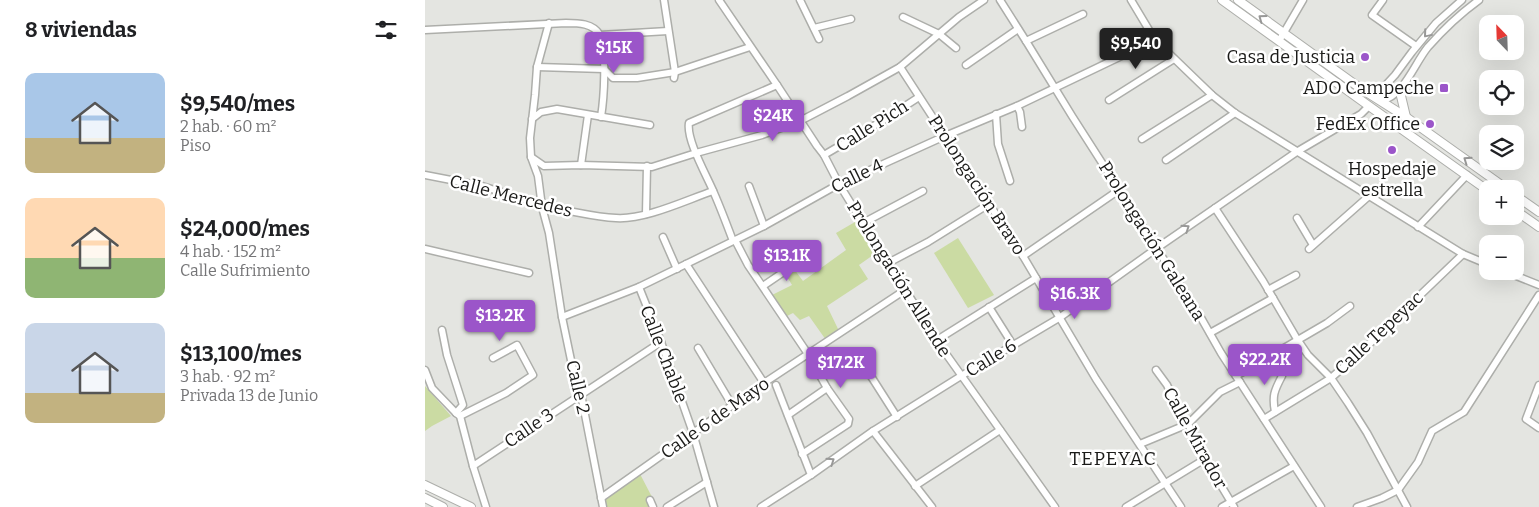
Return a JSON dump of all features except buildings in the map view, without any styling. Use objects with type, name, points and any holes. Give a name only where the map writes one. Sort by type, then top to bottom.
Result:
[{"type":"main road","points":[[1222,0],[1406,117],[1494,180]]},
{"type":"main road","points":[[1238,0],[1281,37],[1369,106],[1479,184]]},
{"type":"main road","points":[[1402,88],[1401,96],[1406,117]]},
{"type":"main road","points":[[1365,92],[1375,92],[1382,89]]},
{"type":"main road","points":[[1365,92],[1369,97],[1369,106]]},
{"type":"main road","points":[[1369,106],[1381,101]]},
{"type":"main road","points":[[1381,101],[1384,112],[1389,120]]},
{"type":"main road","points":[[1524,201],[1539,212]]},
{"type":"main road","points":[[1524,216],[1539,227]]},
{"type":"main road","points":[[425,484],[471,507]]},
{"type":"main road","points":[[425,498],[443,507]]},
{"type":"street","points":[[664,0],[674,75]]},
{"type":"street","name":"Prolongación Allende","points":[[719,0],[817,146],[825,155],[839,184],[937,340],[1055,507]]},
{"type":"street","points":[[800,0],[819,39]]},
{"type":"street","points":[[531,157],[544,166],[581,164],[652,167],[762,135],[800,120],[900,67],[959,17],[984,0]]},
{"type":"street","name":"Prolongación Galeana","points":[[1000,0],[1200,316],[1221,353],[1321,507]]},
{"type":"street","points":[[1131,0],[1155,40],[1212,95],[1235,113],[1418,227],[1463,254],[1479,261]]},
{"type":"street","points":[[1281,37],[1303,0]]},
{"type":"street","points":[[1383,0],[1372,15],[1414,49],[1420,58]]},
{"type":"street","points":[[1462,0],[1436,23],[1414,49],[1382,89],[1380,94],[1381,101],[1391,98],[1402,88],[1420,58],[1447,27],[1479,0]]},
{"type":"street","points":[[1026,40],[1083,14]]},
{"type":"street","points":[[903,17],[939,34],[956,48]]},
{"type":"street","points":[[814,28],[851,19]]},
{"type":"street","points":[[425,30],[549,23],[585,24],[598,32],[603,42],[604,96],[601,117]]},
{"type":"street","name":"Calle 2","points":[[549,23],[537,67],[530,138],[531,157],[549,233],[562,317],[572,365],[581,394],[603,507]]},
{"type":"street","points":[[965,65],[1019,29]]},
{"type":"street","points":[[599,35],[668,31]]},
{"type":"street","name":"Calle 4","points":[[562,317],[639,287],[764,226],[839,184],[1017,106],[1155,40]]},
{"type":"street","points":[[537,67],[604,69],[613,78],[674,75],[750,47]]},
{"type":"street","points":[[1109,100],[1174,58]]},
{"type":"street","name":"Prolongación Bravo","points":[[900,67],[1023,256],[1097,379],[1181,507]]},
{"type":"street","points":[[777,85],[689,123],[688,128],[696,153],[734,241],[808,354],[827,388],[849,419],[848,424],[802,454]]},
{"type":"street","points":[[1142,139],[1212,95]]},
{"type":"street","name":"Calle Pich","points":[[825,155],[883,121],[919,97]]},
{"type":"street","points":[[1017,106],[1022,126]]},
{"type":"street","name":"Calle 6","points":[[761,507],[811,475],[873,431],[1059,318],[1298,151],[1361,114],[1369,106]]},
{"type":"street","points":[[532,119],[541,112],[557,109],[650,125]]},
{"type":"street","points":[[1166,160],[1235,113]]},
{"type":"street","points":[[996,114],[998,144],[1010,181]]},
{"type":"street","points":[[581,164],[588,115]]},
{"type":"street","points":[[646,214],[647,166]]},
{"type":"street","name":"Calle Mercedes","points":[[425,175],[482,186],[536,203],[542,207],[617,218],[646,214],[713,191]]},
{"type":"street","points":[[1418,227],[1467,175]]},
{"type":"street","points":[[749,186],[764,226]]},
{"type":"street","points":[[1023,256],[1119,190]]},
{"type":"street","points":[[863,223],[923,191]]},
{"type":"street","points":[[1297,218],[1311,247],[1369,196]]},
{"type":"street","points":[[888,262],[928,242],[989,204]]},
{"type":"street","points":[[1215,208],[1297,339],[1308,355],[1331,378],[1367,433],[1407,507]]},
{"type":"street","points":[[663,237],[677,269]]},
{"type":"street","points":[[425,249],[529,273]]},
{"type":"street","name":"Calle Tepeyac","points":[[1264,419],[1331,378],[1463,254]]},
{"type":"street","points":[[763,286],[788,269],[795,261]]},
{"type":"street","points":[[687,264],[764,383]]},
{"type":"street","points":[[1268,290],[1296,275]]},
{"type":"street","points":[[937,340],[1036,278]]},
{"type":"street","points":[[1524,279],[1539,285]]},
{"type":"street","name":"Calle Chable","points":[[639,287],[661,342],[693,433],[714,507]]},
{"type":"street","name":"Calle 6 de Mayo","points":[[601,498],[732,404],[905,290]]},
{"type":"street","points":[[1357,507],[1398,490],[1418,462],[1432,431],[1464,412],[1539,295]]},
{"type":"street","points":[[1210,333],[1273,298]]},
{"type":"street","points":[[1140,444],[1188,424],[1220,392],[1269,356],[1327,323],[1350,306]]},
{"type":"street","points":[[989,307],[1013,345]]},
{"type":"street","points":[[442,330],[447,355],[463,406],[458,414]]},
{"type":"street","name":"Calle 3","points":[[473,466],[661,342]]},
{"type":"street","points":[[458,414],[506,393],[533,375],[517,346],[493,358]]},
{"type":"street","points":[[697,348],[732,404]]},
{"type":"street","points":[[1269,356],[1282,376],[1272,397],[1275,412]]},
{"type":"street","points":[[425,370],[432,388],[458,414],[486,507]]},
{"type":"street","points":[[867,370],[897,417]]},
{"type":"street","name":"Calle Mirador","points":[[1156,370],[1167,385],[1205,459],[1232,504]]},
{"type":"street","points":[[776,385],[811,475]]},
{"type":"street","points":[[1539,385],[1526,419],[1539,428]]},
{"type":"street","points":[[788,415],[827,388]]},
{"type":"street","points":[[915,486],[1000,430]]},
{"type":"street","points":[[873,431],[932,507]]},
{"type":"street","points":[[1126,507],[1205,459]]},
{"type":"street","points":[[1222,507],[1232,504],[1294,466]]},
{"type":"street","points":[[667,507],[707,482]]},
{"type":"green space","points":[[855,222],[876,253],[859,265],[868,279],[827,306],[839,331],[826,340],[809,316],[800,320],[793,313],[785,317],[772,295],[792,285],[786,275],[794,269],[803,281],[846,250],[836,233]]},
{"type":"green space","points":[[958,238],[994,295],[968,308],[934,253]]},
{"type":"green space","points":[[425,386],[451,416],[425,431]]},
{"type":"green space","points":[[640,474],[652,497],[650,499],[653,507],[604,507],[603,499]]},
{"type":"place","name":"Casa de Justicia","points":[[1365,57]]},
{"type":"place","name":"ADO Campeche","points":[[1444,88]]},
{"type":"place","name":"FedEx Office","points":[[1430,124]]},
{"type":"place","name":"Hospedaje estrella","points":[[1392,150]]},
{"type":"district","name":"TEPEYAC","points":[[1113,458]]}]
